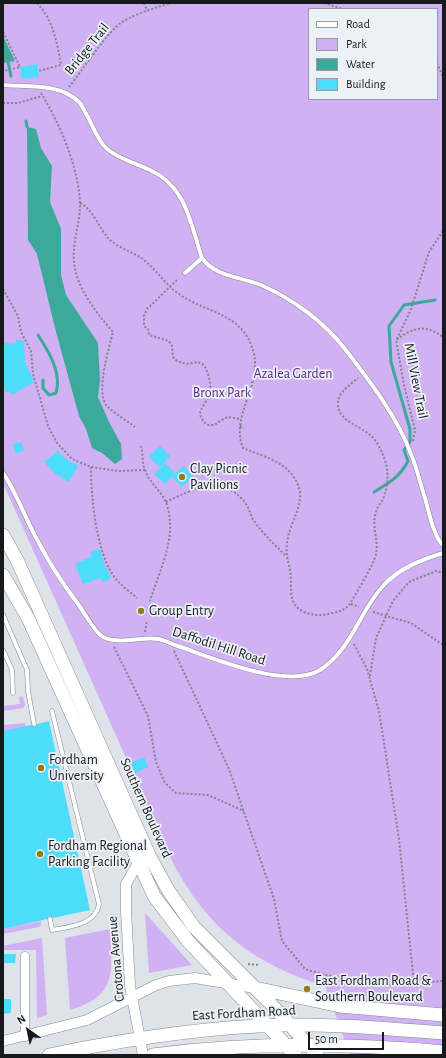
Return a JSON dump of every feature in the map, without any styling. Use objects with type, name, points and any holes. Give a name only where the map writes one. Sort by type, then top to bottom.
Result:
[{"type":"main road","name":"Southern Boulevard","points":[[3,535],[17,560],[161,879],[173,900],[194,927],[255,988],[317,1055]]},
{"type":"main road","name":"Southern Boulevard","points":[[3,574],[28,618],[154,896],[175,926],[295,1055]]},
{"type":"main road","points":[[255,988],[340,1006],[443,1015]]},
{"type":"main road","name":"East Fordham Road","points":[[49,1055],[145,1038],[249,1026],[360,1027],[443,1033]]},
{"type":"main road","points":[[153,1055],[236,1047],[297,1044],[390,1047],[443,1052]]},
{"type":"street","name":"Crotona Avenue","points":[[138,863],[129,877],[126,887],[129,977],[143,1055]]},
{"type":"street","points":[[25,956],[25,1037]]},
{"type":"street","name":"East Fordham Road","points":[[3,1041],[25,1037],[87,1020],[156,985],[178,979],[195,978],[255,988]]},
{"type":"lane","points":[[3,86],[37,87],[66,92],[80,102],[105,147],[116,156],[160,175],[171,183],[179,194],[187,211],[202,258],[206,264],[218,271],[261,285],[285,297],[330,332],[397,423],[411,453],[435,529],[443,545]]},
{"type":"lane","points":[[185,273],[202,258]]},
{"type":"lane","points":[[3,473],[38,543],[60,580],[96,630],[104,637],[112,640]]},
{"type":"lane","name":"Daffodil Hill Road","points":[[112,640],[144,638],[161,639],[254,671],[287,678],[304,676],[320,670],[339,654],[383,586],[401,570],[425,558],[443,553]]},
{"type":"lane","points":[[3,615],[27,670],[28,691],[34,724]]},
{"type":"lane","points":[[3,650],[12,670],[13,693]]},
{"type":"lane","points":[[50,919],[52,930],[86,923],[98,911],[99,904],[52,711]]},
{"type":"path","points":[[37,3],[48,17],[54,34],[61,65],[38,71]]},
{"type":"path","points":[[144,3],[147,11]]},
{"type":"path","name":"Bridge Trail","points":[[66,92],[103,42],[121,23],[147,11],[171,3]]},
{"type":"path","points":[[324,3],[340,8]]},
{"type":"path","points":[[3,32],[20,67],[3,71]]},
{"type":"path","points":[[438,65],[443,77]]},
{"type":"path","points":[[37,87],[51,110],[70,157],[77,180],[80,203],[74,262],[91,306],[113,332],[106,360],[103,399],[107,406],[134,427]]},
{"type":"path","points":[[3,103],[18,103],[42,96]]},
{"type":"path","points":[[80,203],[86,206],[110,240],[144,260],[180,295],[233,320],[250,342],[256,365],[254,377],[241,419],[239,439],[242,448],[272,458],[280,463],[295,480],[299,489],[299,500],[288,537],[285,555]]},
{"type":"path","points":[[396,340],[411,309],[429,252],[443,231]]},
{"type":"path","points":[[177,280],[151,303],[144,315],[144,326],[148,329],[149,335],[169,341],[172,346],[173,357],[177,361],[186,364],[198,362],[204,365],[208,371],[210,382],[208,396],[200,408],[200,415],[207,425],[214,425],[227,417],[241,419]]},
{"type":"path","points":[[3,289],[18,316],[21,332],[31,351],[33,374],[48,426],[57,443],[72,459],[91,467],[118,471],[145,470]]},
{"type":"path","name":"Mill View Trail","points":[[411,453],[415,430],[404,385],[396,340],[406,333],[418,328],[432,330],[443,337]]},
{"type":"path","points":[[166,502],[192,489],[206,486],[218,486],[231,490],[247,504],[252,519],[285,555],[290,570],[292,602],[298,609],[310,614],[324,615],[341,611],[351,604],[376,554],[374,523],[376,512],[387,488],[389,470],[383,452],[374,438],[361,427],[348,422],[341,414],[338,403],[341,395],[347,387],[363,375]]},
{"type":"path","points":[[240,426],[244,428]]},
{"type":"path","points":[[141,446],[145,470],[166,502],[168,509],[169,530],[167,553],[150,601]]},
{"type":"path","points":[[91,467],[93,504],[104,558],[113,576],[137,598]]},
{"type":"path","points":[[370,677],[376,638],[393,601],[409,582],[436,571],[443,573]]},
{"type":"path","points":[[367,610],[411,623],[443,645]]},
{"type":"path","points":[[144,638],[147,620]]},
{"type":"path","points":[[351,637],[370,677],[379,711],[399,839],[414,984]]},
{"type":"path","points":[[112,640],[116,653],[148,716],[156,762],[165,783],[176,793],[208,795],[244,811]]},
{"type":"path","points":[[175,645],[175,655],[229,769],[274,899],[282,942],[305,969],[340,978],[362,979],[393,985],[443,981]]},
{"type":"green space","name":"Bronx Park","points":[[3,3],[443,3],[443,1055],[350,1055],[325,986],[276,967],[235,941],[217,925],[201,907],[186,886],[173,863],[3,483]]},
{"type":"green space","points":[[21,696],[23,697],[25,705],[23,708],[3,711],[3,706],[20,704],[19,698]]},
{"type":"green space","points":[[25,723],[25,727],[3,731],[3,725]]},
{"type":"green space","points":[[145,913],[192,965],[149,973]]},
{"type":"green space","points":[[41,921],[41,925],[39,927],[3,934],[3,929]]},
{"type":"green space","points":[[110,929],[111,969],[109,980],[97,997],[86,1004],[70,1010],[65,938]]},
{"type":"green space","points":[[42,938],[47,1015],[37,1018],[36,950],[3,950],[3,946]]},
{"type":"water","points":[[3,36],[15,61],[3,63]]},
{"type":"water","points":[[27,127],[36,129],[41,148],[52,166],[50,202],[61,229],[61,275],[66,295],[98,343],[100,380],[98,397],[121,444],[122,459],[115,464],[102,453],[92,448],[86,429],[79,416],[37,254],[28,240]]},
{"type":"building","points":[[37,64],[39,77],[22,79],[20,67]]},
{"type":"building","points":[[16,340],[24,341],[25,362],[34,382],[12,395],[9,391],[6,393],[3,387],[3,343],[16,344]]},
{"type":"building","points":[[21,442],[24,451],[15,453],[13,444]]},
{"type":"building","name":"Clay Picnic Pavilions","points":[[160,446],[170,456],[160,467],[149,457]]},
{"type":"building","points":[[58,451],[66,459],[78,466],[69,482],[56,474],[44,462]]},
{"type":"building","name":"Clay Picnic Pavilions","points":[[165,463],[175,473],[165,484],[154,474]]},
{"type":"building","name":"Clay Picnic Pavilions","points":[[183,466],[193,476],[182,487],[172,477]]},
{"type":"building","points":[[100,549],[104,563],[111,578],[103,583],[100,578],[83,584],[75,564],[91,557],[91,551]]},
{"type":"building","name":"Fordham Regional Parking Facility","points":[[49,721],[90,910],[53,918],[49,916],[47,919],[3,929],[3,731],[31,725],[35,727],[37,724]]},
{"type":"building","points":[[144,757],[148,767],[135,773],[130,763]]},
{"type":"building","points":[[3,954],[16,954],[15,963],[3,963]]},
{"type":"building","points":[[3,999],[11,999],[11,1013],[3,1014]]},
{"type":"waterway","points":[[8,62],[11,76]]},
{"type":"waterway","points":[[26,121],[27,127]]},
{"type":"waterway","points":[[374,492],[394,479],[405,467],[408,461],[404,450],[410,442],[410,429],[391,362],[389,326],[404,305],[435,300]]},
{"type":"waterway","points":[[38,335],[56,370],[56,393],[49,395],[43,388],[43,380]]},
{"type":"place","name":"Clay Picnic Pavilions","points":[[182,477]]},
{"type":"place","name":"Group Entry","points":[[141,611]]},
{"type":"place","name":"Fordham University","points":[[41,768]]},
{"type":"place","name":"Fordham Regional Parking Facility","points":[[40,854]]},
{"type":"place","name":"East Fordham Road & Southern Boulevard","points":[[307,989]]},
{"type":"park label","name":"Azalea Garden","points":[[293,374]]}]
